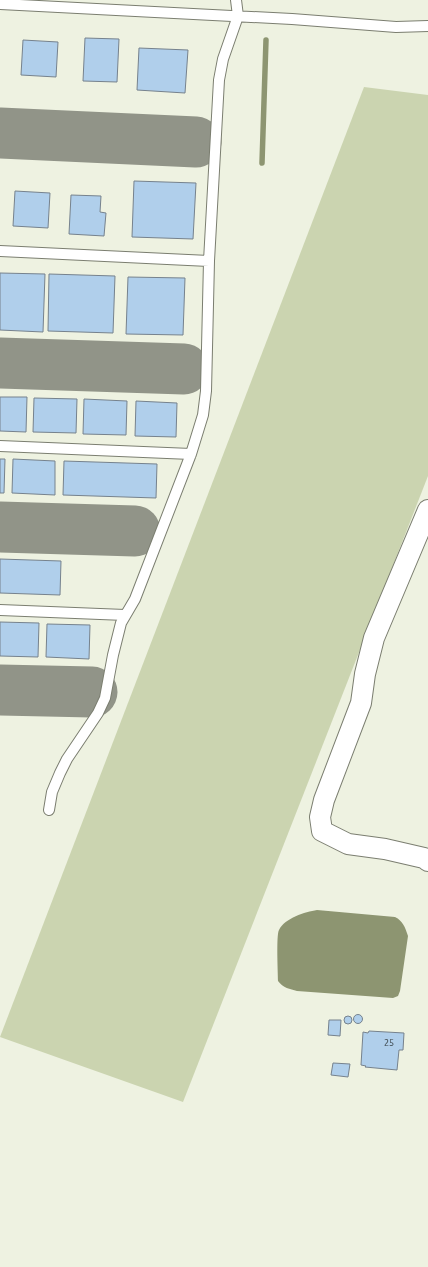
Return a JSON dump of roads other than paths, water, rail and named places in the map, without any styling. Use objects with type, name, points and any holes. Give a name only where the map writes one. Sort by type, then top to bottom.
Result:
[{"type":"street","points":[[428,510],[374,638],[365,674],[361,703],[324,800],[320,817],[322,831],[348,844],[424,858],[428,861]]},
{"type":"lane","points":[[49,810],[52,792],[67,759],[98,713],[105,698],[118,634],[125,615],[135,599],[203,416],[209,261],[219,80],[223,59],[238,16],[236,0]]},
{"type":"lane","points":[[0,4],[238,16],[396,27],[428,26]]},
{"type":"lane","points":[[0,251],[209,261]]},
{"type":"lane","points":[[0,446],[190,454]]},
{"type":"lane","points":[[0,610],[125,615]]},
{"type":"waterway","points":[[262,163],[266,40]]}]
